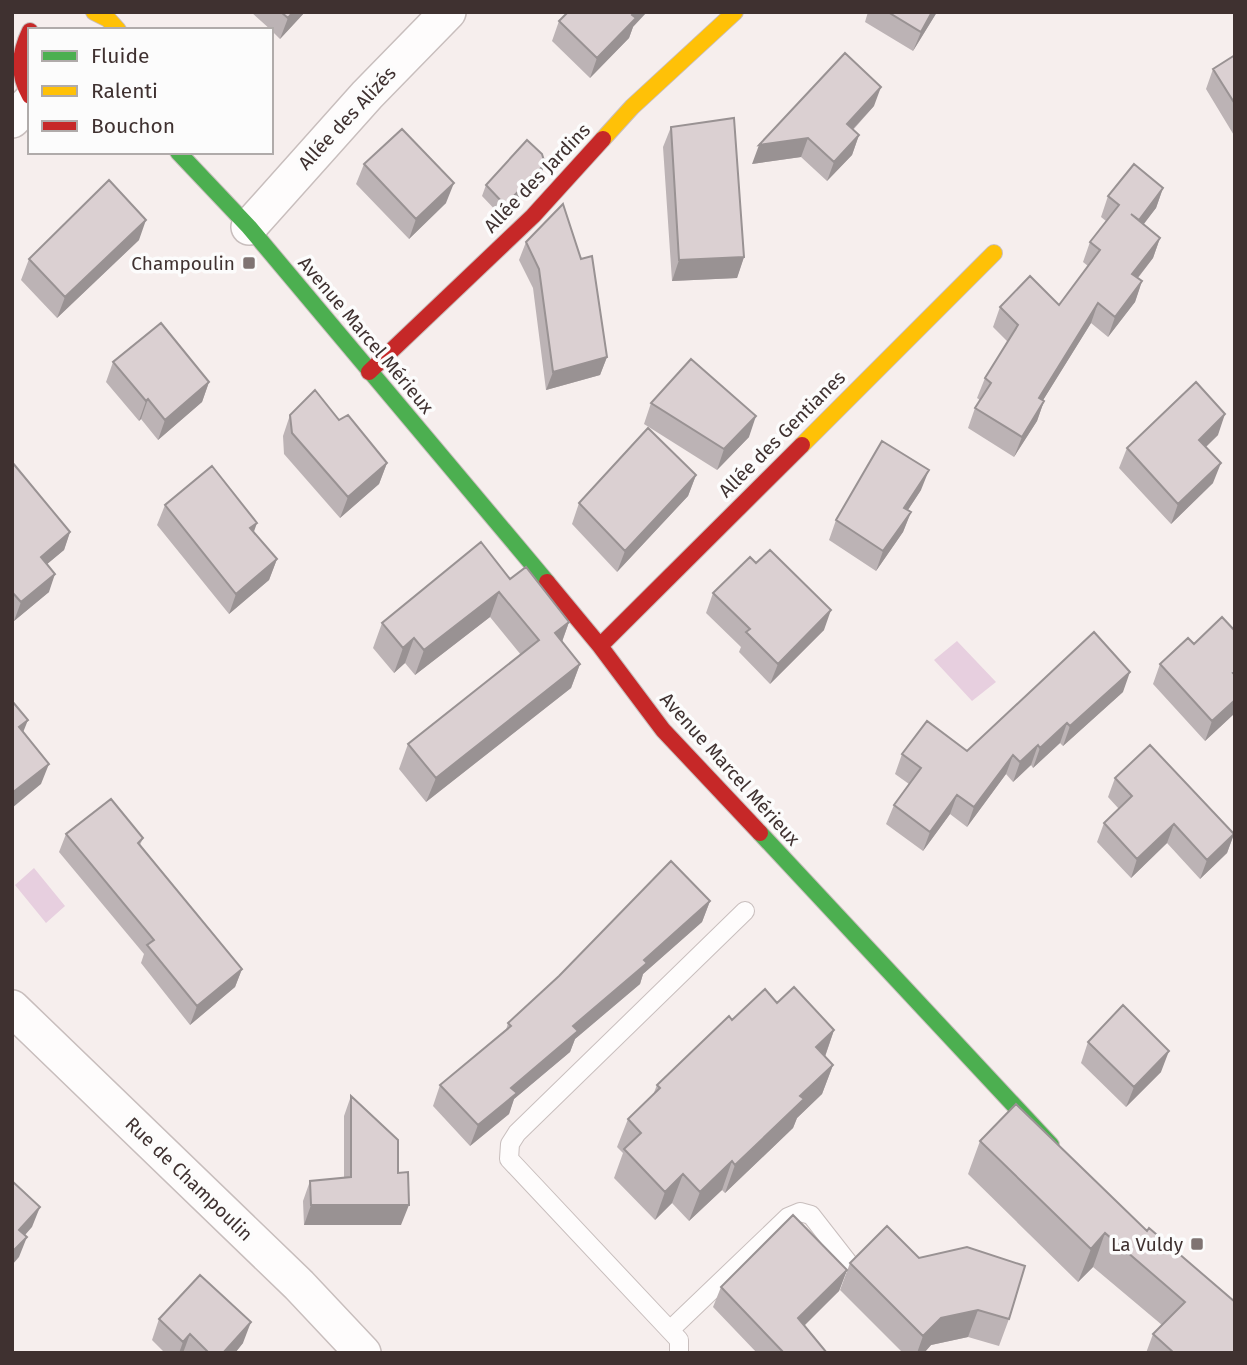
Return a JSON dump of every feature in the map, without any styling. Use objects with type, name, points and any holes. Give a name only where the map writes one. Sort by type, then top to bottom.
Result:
[{"type":"main road","points":[[94,12],[108,19],[117,28]]},
{"type":"main road","name":"Allée des Jardins","points":[[369,372],[533,216],[632,107],[735,12]]},
{"type":"main road","points":[[28,37],[21,48],[19,66],[22,84],[28,93]]},
{"type":"main road","name":"Avenue Marcel Mérieux","points":[[180,154],[249,227],[600,646],[663,730],[1062,1156]]},
{"type":"main road","name":"Allée des Gentianes","points":[[600,646],[994,253]]},
{"type":"street","points":[[121,28],[133,12]]},
{"type":"street","name":"Allée des Alizés","points":[[249,227],[367,94],[448,12]]},
{"type":"street","points":[[12,120],[28,104]]},
{"type":"street","name":"Rue de Champoulin","points":[[12,1009],[299,1285],[363,1353]]},
{"type":"lane","points":[[679,1353],[679,1340],[509,1159],[510,1144],[517,1133],[745,911]]},
{"type":"lane","points":[[670,1330],[788,1217],[800,1212],[811,1215],[850,1265]]},
{"type":"shaded area","points":[[957,641],[996,682],[972,701],[934,660]]},
{"type":"shaded area","points":[[34,868],[65,906],[46,923],[15,885]]},
{"type":"building","points":[[281,12],[293,12],[288,18]]},
{"type":"building","points":[[568,12],[635,12],[632,15],[636,18],[597,58],[559,21]]},
{"type":"building","points":[[888,12],[932,12],[921,32]]},
{"type":"building","points":[[845,53],[881,87],[847,124],[859,135],[834,162],[808,138],[759,145]]},
{"type":"building","points":[[1235,55],[1235,104],[1213,69]]},
{"type":"building","points":[[734,118],[744,257],[679,260],[671,127]]},
{"type":"building","points":[[402,129],[454,183],[416,219],[364,164]]},
{"type":"building","points":[[527,140],[542,154],[545,164],[505,205],[486,185]]},
{"type":"building","points":[[1134,164],[1163,188],[1139,220],[1131,214],[1160,238],[1132,274],[1142,281],[1115,317],[1098,303],[1039,398],[1044,401],[1022,437],[975,408],[991,383],[985,378],[1018,325],[1000,307],[1030,276],[1059,305],[1100,250],[1090,242],[1119,205],[1108,196]]},
{"type":"building","points":[[109,180],[146,220],[65,297],[29,259]]},
{"type":"building","points":[[563,204],[581,259],[592,256],[607,357],[553,372],[539,269],[526,242]]},
{"type":"building","points":[[161,323],[209,382],[165,420],[113,362]]},
{"type":"building","points":[[691,359],[756,416],[724,449],[651,403]]},
{"type":"building","points":[[1196,382],[1225,414],[1199,440],[1221,463],[1178,504],[1127,448]]},
{"type":"building","points":[[315,390],[339,420],[348,415],[387,463],[348,497],[292,433],[290,415]]},
{"type":"building","points":[[648,428],[696,475],[625,551],[579,503]]},
{"type":"building","points":[[882,441],[929,470],[904,508],[911,512],[883,551],[836,520]]},
{"type":"building","points":[[12,462],[70,532],[41,557],[55,574],[21,602],[12,592]]},
{"type":"building","points":[[212,466],[257,523],[250,528],[277,559],[236,594],[165,505]]},
{"type":"building","points":[[481,542],[510,579],[526,567],[569,622],[555,633],[580,664],[436,778],[408,744],[539,640],[499,592],[424,650],[414,638],[403,648],[382,623]]},
{"type":"building","points":[[770,550],[831,610],[778,664],[746,632],[750,629],[713,593],[750,557],[756,563]]},
{"type":"building","points":[[1222,617],[1235,631],[1235,700],[1212,721],[1160,664],[1188,638],[1194,644]]},
{"type":"building","points":[[1094,632],[1130,672],[1070,726],[1067,723],[1020,762],[1013,755],[974,807],[957,795],[930,832],[894,805],[921,768],[902,754],[927,721],[967,751]]},
{"type":"building","points":[[12,701],[28,720],[19,727],[49,764],[12,793]]},
{"type":"building","points":[[1150,745],[1234,834],[1207,860],[1174,824],[1137,859],[1104,823],[1132,796],[1115,778]]},
{"type":"building","points":[[111,799],[143,838],[138,843],[242,969],[197,1006],[147,945],[154,940],[66,834]]},
{"type":"building","points":[[671,861],[710,901],[644,960],[647,963],[573,1026],[578,1031],[511,1088],[517,1093],[478,1125],[440,1085],[511,1026],[508,1023],[559,976]]},
{"type":"building","points":[[794,987],[834,1030],[816,1047],[833,1065],[800,1096],[804,1099],[735,1165],[732,1161],[700,1192],[683,1174],[665,1192],[624,1149],[641,1133],[628,1119],[660,1088],[657,1085],[729,1016],[732,1020],[765,989],[777,1003]]},
{"type":"building","points":[[1123,1005],[1169,1051],[1134,1087],[1088,1042]]},
{"type":"building","points":[[351,1096],[398,1140],[398,1173],[408,1172],[409,1205],[311,1205],[310,1181],[351,1177]]},
{"type":"building","points":[[1016,1104],[1147,1231],[1149,1228],[1235,1302],[1235,1353],[1174,1353],[1153,1334],[1185,1302],[1105,1233],[1091,1249],[980,1141]]},
{"type":"building","points":[[12,1181],[40,1207],[19,1230],[27,1237],[12,1252]]},
{"type":"building","points":[[793,1215],[847,1270],[798,1318],[827,1353],[784,1353],[721,1287]]},
{"type":"building","points":[[887,1226],[919,1258],[967,1247],[1025,1266],[1009,1319],[978,1310],[941,1318],[923,1336],[850,1263]]},
{"type":"building","points":[[200,1275],[251,1322],[223,1353],[209,1353],[190,1334],[183,1342],[159,1319]]},
{"type":"traffic: fast","points":[[180,154],[249,227],[547,582]]},
{"type":"traffic: fast","points":[[760,833],[1051,1145]]},
{"type":"traffic: slow","points":[[94,12],[108,19],[116,28]]},
{"type":"traffic: slow","points":[[603,139],[632,107],[735,12]]},
{"type":"traffic: slow","points":[[802,445],[994,253]]},
{"type":"traffic: jam","points":[[28,37],[21,64],[28,92]]},
{"type":"traffic: jam","points":[[369,372],[533,216],[603,139]]},
{"type":"traffic: jam","points":[[600,646],[802,445]]},
{"type":"traffic: jam","points":[[547,582],[600,646],[663,730],[760,833]]},
{"type":"place","name":"Champoulin","points":[[249,263]]},
{"type":"place","name":"La Vuldy","points":[[1197,1244]]}]
